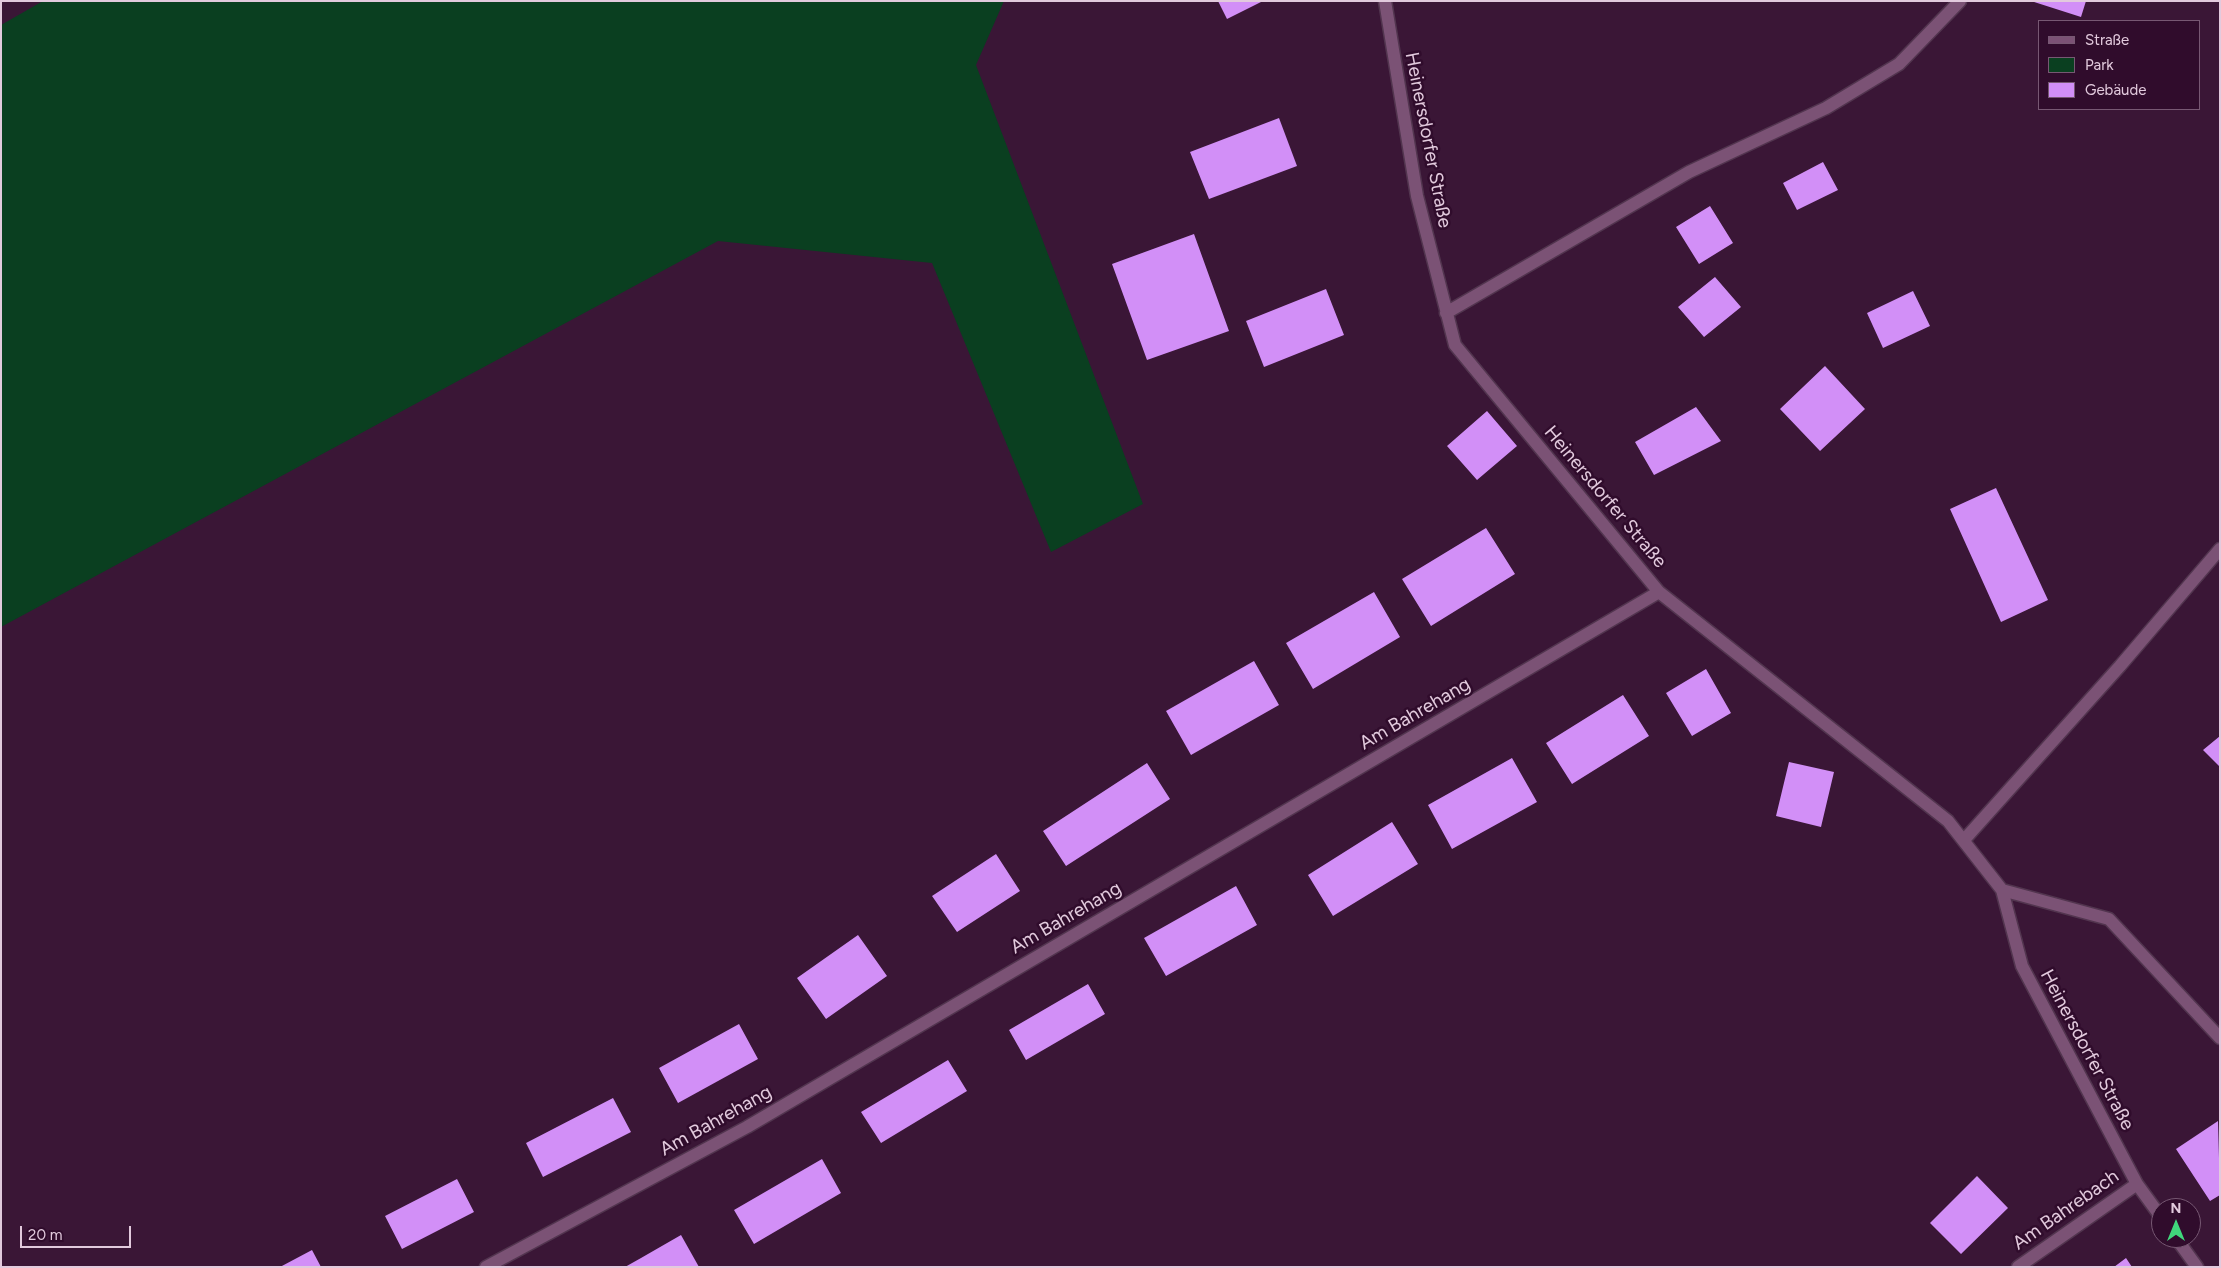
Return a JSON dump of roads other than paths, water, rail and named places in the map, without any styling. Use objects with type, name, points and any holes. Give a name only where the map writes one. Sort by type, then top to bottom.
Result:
[{"type":"street","name":"Heinersdorfer Straße","points":[[1385,1],[1417,196],[1455,345],[1660,592],[1948,821],[1964,840],[2002,890],[2022,966],[2137,1184],[2151,1203]]},
{"type":"street","points":[[1446,312],[1689,172],[1826,108],[1899,64],[1960,1]]},
{"type":"street","points":[[1964,840],[2120,666],[2220,549]]},
{"type":"street","name":"Am Bahrehang","points":[[486,1267],[747,1127],[1660,592]]},
{"type":"street","points":[[2002,890],[2109,919],[2220,1038]]},
{"type":"street","name":"Am Bahrebach","points":[[2018,1267],[2137,1184]]},
{"type":"street","points":[[2183,1248],[2196,1267]]}]
